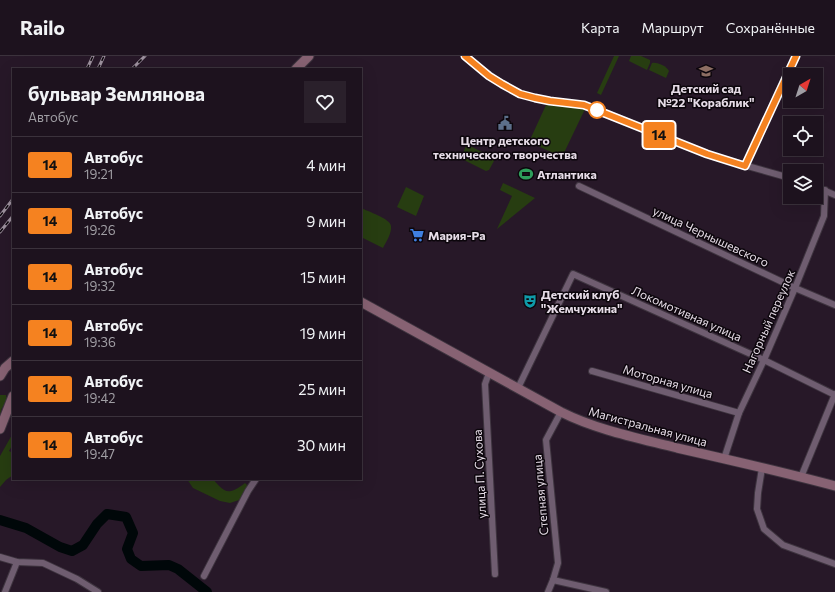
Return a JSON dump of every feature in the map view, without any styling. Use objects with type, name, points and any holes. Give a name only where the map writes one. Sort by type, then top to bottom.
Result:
[{"type":"street","points":[[297,68],[309,56]]},
{"type":"street","points":[[465,56],[489,76],[520,94],[550,101],[584,105],[707,154],[783,176]]},
{"type":"street","points":[[745,166],[796,56]]},
{"type":"street","name":"улица Чернышевского","points":[[579,186],[795,288],[835,305]]},
{"type":"street","points":[[825,190],[835,195]]},
{"type":"street","name":"Нагорный переулок","points":[[724,459],[739,413],[764,360],[824,216],[825,190]]},
{"type":"street","name":"Локомотивная улица","points":[[518,388],[573,274],[764,360],[835,394]]},
{"type":"street","name":"Магистральная улица","points":[[362,304],[576,419],[607,430],[835,486]]},
{"type":"street","points":[[0,376],[5,368],[12,362]]},
{"type":"street","name":"Моторная улица","points":[[592,371],[739,413]]},
{"type":"street","name":"улица П. Сухова","points":[[489,373],[485,384],[495,574]]},
{"type":"street","points":[[801,477],[835,394]]},
{"type":"street","points":[[0,429],[12,399]]},
{"type":"street","name":"Степная улица","points":[[548,592],[558,563],[546,440],[561,412]]},
{"type":"street","points":[[762,468],[757,509],[764,529],[783,545],[835,564]]},
{"type":"street","points":[[204,576],[248,491],[255,480]]},
{"type":"street","points":[[0,558],[17,562],[43,563],[77,579],[98,592]]},
{"type":"street","points":[[5,592],[17,562]]},
{"type":"street","points":[[553,580],[606,592]]},
{"type":"green space","points":[[614,56],[619,56],[601,95],[597,93]]},
{"type":"green space","points":[[631,56],[641,56],[650,60],[647,70],[629,61]]},
{"type":"green space","points":[[652,63],[659,64],[668,69],[669,71],[666,78],[649,70]]},
{"type":"green space","points":[[546,105],[585,109],[562,157],[529,142]]},
{"type":"green space","points":[[468,145],[492,157],[494,161],[489,170],[486,171],[462,159],[461,157],[466,146]]},
{"type":"green space","points":[[503,183],[535,198],[497,229],[512,196],[500,190]]},
{"type":"green space","points":[[406,187],[424,196],[416,216],[397,207]]},
{"type":"green space","points":[[362,208],[383,218],[390,223],[391,232],[383,248],[362,238]]},
{"type":"green space","points":[[0,395],[6,395],[6,400],[0,416]]},
{"type":"green space","points":[[12,435],[12,446],[9,451],[12,452],[12,476],[0,487],[0,456]]},
{"type":"green space","points":[[188,480],[214,480],[226,491],[235,490],[245,483],[249,487],[239,500],[230,503],[220,501],[193,488]]},
{"type":"waterway","points":[[0,520],[26,528],[60,547],[72,551],[83,545],[97,524],[107,514],[126,517],[133,533],[127,549],[131,559],[141,566],[169,565],[178,569],[207,592]]},
{"type":"railway","points":[[87,68],[93,56]]},
{"type":"railway","points":[[98,68],[104,56]]},
{"type":"railway","points":[[133,68],[145,56]]},
{"type":"railway","points":[[0,216],[12,200]]},
{"type":"railway","points":[[0,232],[12,217]]},
{"type":"bus line","name":"14","points":[[465,56],[489,76],[520,94],[550,101],[584,105],[707,154],[745,166],[796,56]]},
{"type":"place","name":"Детский сад №22 \"Кораблик\"","points":[[706,71]]},
{"type":"place","name":"Центр детского технического творчества","points":[[505,123]]},
{"type":"place","name":"Атлантика","points":[[526,174]]},
{"type":"place","name":"Мария-Ра","points":[[417,235]]},
{"type":"place","name":"Детский клуб \"Жемчужина\"","points":[[530,301]]}]
